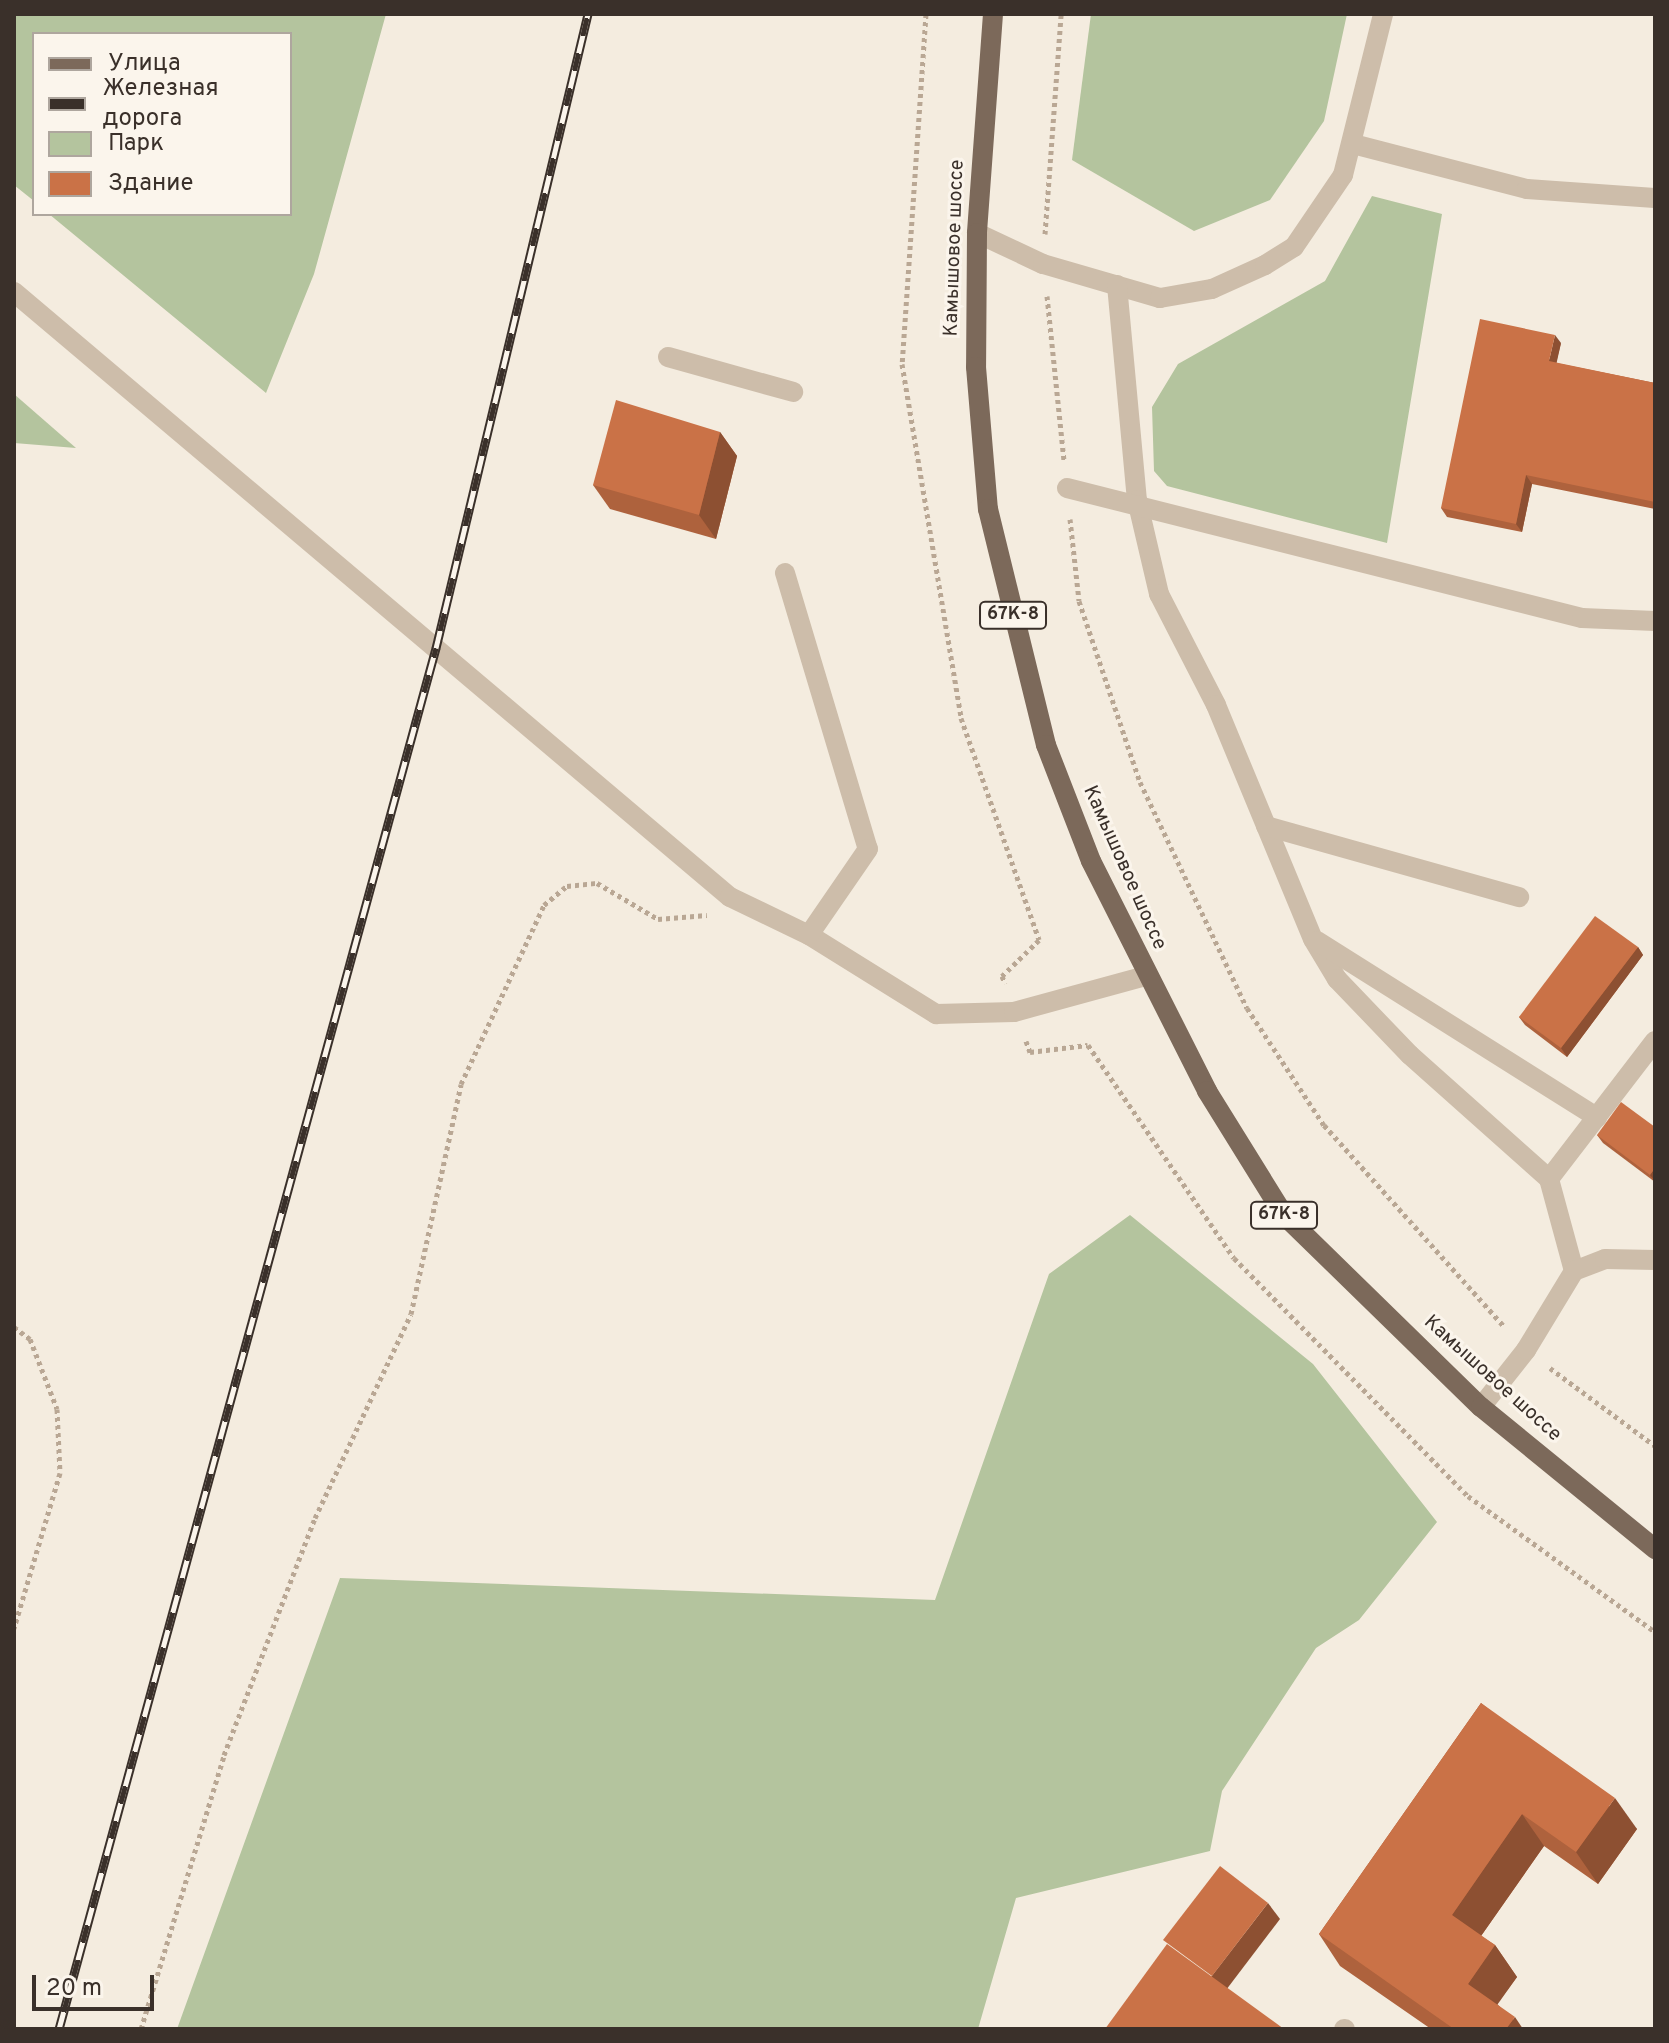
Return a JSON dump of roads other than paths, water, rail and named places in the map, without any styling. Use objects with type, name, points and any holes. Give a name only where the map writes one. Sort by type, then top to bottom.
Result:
[{"type":"main road","name":"Камышовое шоссе","points":[[993,14],[977,233],[976,367],[988,509],[1046,745],[1146,976],[1284,1215],[1481,1407],[1655,1549]]},
{"type":"lane","points":[[977,233],[1043,264],[1160,298],[1212,289],[1265,265],[1294,247],[1323,209],[1353,144],[1383,14]]},
{"type":"lane","points":[[1353,144],[1527,189],[1654,198],[1655,192]]},
{"type":"lane","points":[[1117,285],[1137,500],[1159,594],[1266,826],[1313,939],[1337,979],[1410,1055],[1549,1179],[1574,1271]]},
{"type":"lane","points":[[14,292],[730,897],[809,935],[936,1014],[1014,1012],[1146,976]]},
{"type":"lane","points":[[668,357],[793,392]]},
{"type":"lane","points":[[1067,488],[1137,500],[1496,598],[1582,618],[1655,621]]},
{"type":"lane","points":[[785,573],[868,849],[809,935]]},
{"type":"lane","points":[[1266,826],[1519,897]]},
{"type":"lane","points":[[1313,939],[1597,1117]]},
{"type":"lane","points":[[1549,1179],[1655,1041]]},
{"type":"lane","points":[[1481,1407],[1526,1350],[1574,1271],[1605,1259],[1655,1260]]},
{"type":"railway","points":[[59,2029],[436,648],[588,14]]}]
